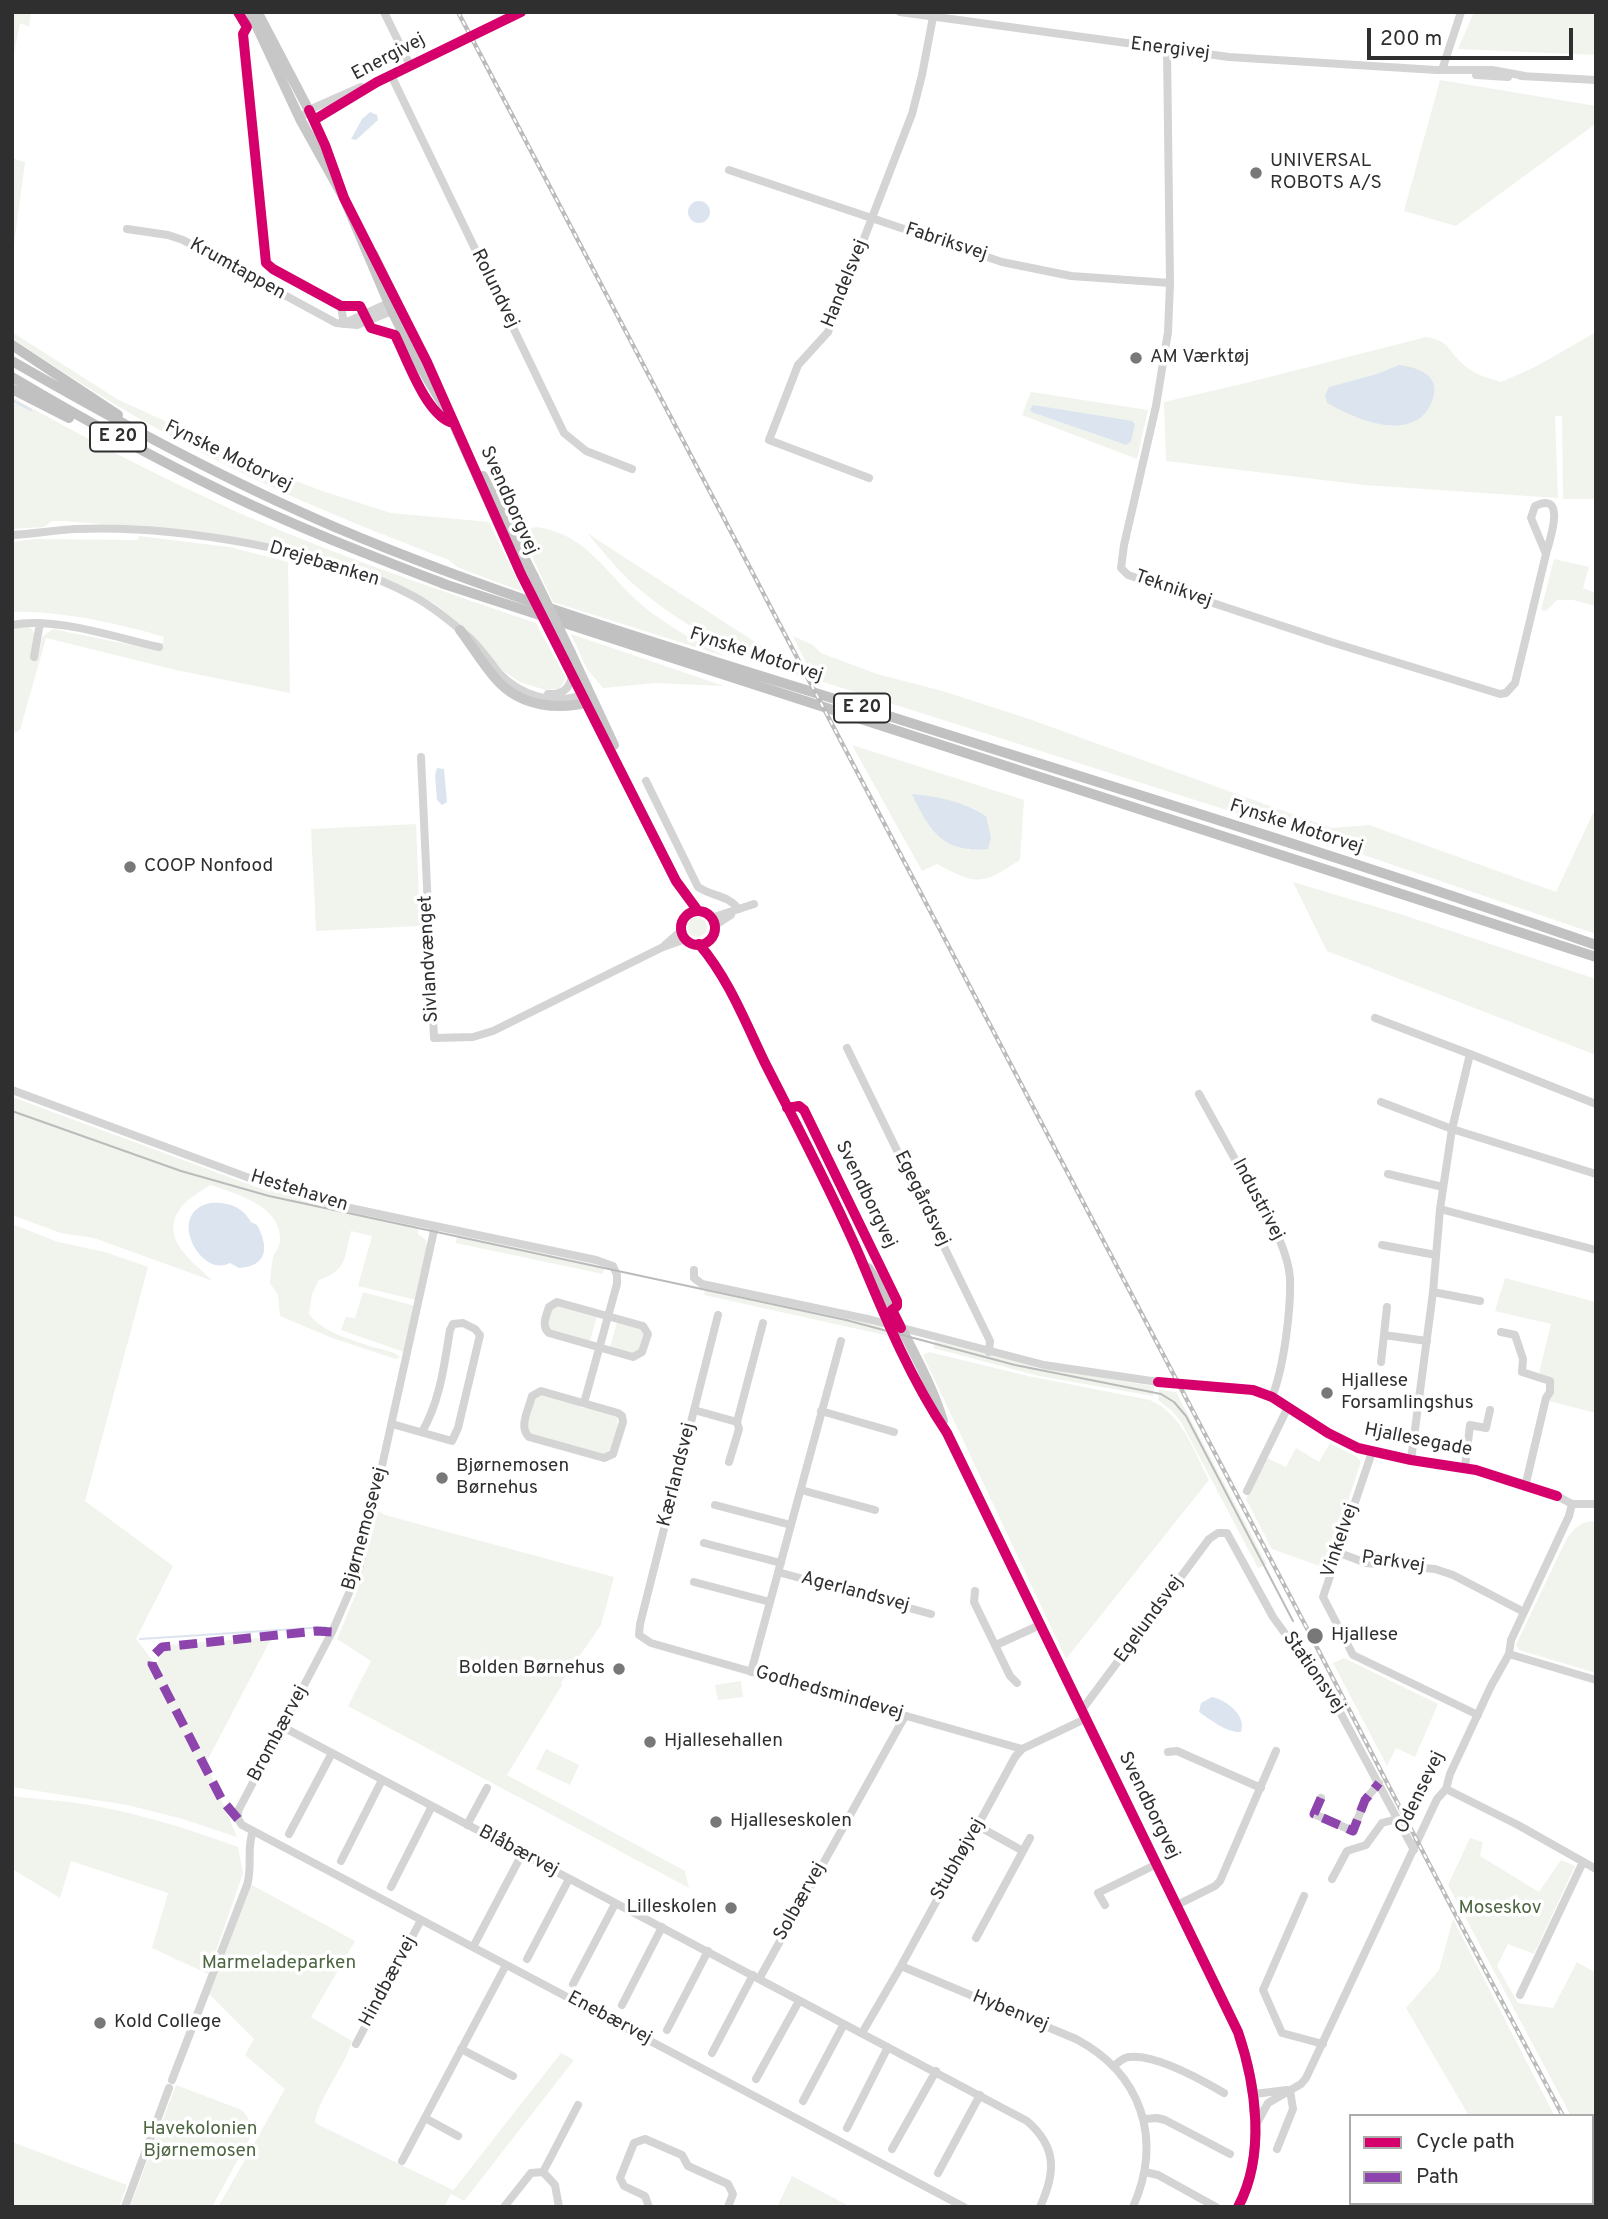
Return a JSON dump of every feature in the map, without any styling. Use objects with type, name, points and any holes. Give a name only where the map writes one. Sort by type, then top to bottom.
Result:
[{"type":"highway","points":[[12,345],[102,402],[142,434]]},
{"type":"highway","name":"Fynske Motorvej","points":[[12,361],[142,434],[299,511],[405,555],[518,597],[1170,805],[1596,945]]},
{"type":"highway","name":"Fynske Motorvej","points":[[12,377],[68,410],[226,493],[362,552],[447,584],[1596,957]]},
{"type":"highway","points":[[12,389],[164,468],[226,493]]},
{"type":"main road","name":"Svendborgvej","points":[[250,12],[305,114],[314,120],[344,198]]},
{"type":"main road","name":"Svendborgvej","points":[[257,12],[275,43],[360,233],[465,446],[522,574],[572,675],[588,700]]},
{"type":"main road","name":"Svendborgvej","points":[[465,446],[491,489],[571,653],[588,700],[676,881],[698,911]]},
{"type":"main road","points":[[460,630],[495,678],[512,693],[548,706],[560,707],[588,700]]},
{"type":"main road","name":"Svendborgvej","points":[[676,881],[685,916]]},
{"type":"main road","points":[[698,911],[706,913],[713,922],[704,942],[691,943],[683,935],[681,926],[685,916],[698,911]]},
{"type":"main road","name":"Svendborgvej","points":[[704,942],[860,1256],[888,1324],[927,1404],[947,1433]]},
{"type":"main road","name":"Svendborgvej","points":[[860,1256],[878,1283],[936,1399],[947,1433],[1238,2032],[1254,2094],[1256,2123],[1252,2160],[1240,2204]]},
{"type":"street","name":"Energivej","points":[[384,12],[410,65]]},
{"type":"street","name":"Energivej","points":[[305,114],[521,12]]},
{"type":"street","name":"Energivej","points":[[900,12],[1167,50],[1491,76],[1596,80]]},
{"type":"street","points":[[1442,71],[1461,12]]},
{"type":"street","name":"Handelsvej","points":[[869,478],[769,440],[798,365],[828,332],[872,219],[912,114],[933,17]]},
{"type":"street","name":"Teknikvej","points":[[1167,50],[1170,283],[1167,332],[1162,376],[1121,568],[1128,575],[1500,694],[1506,693],[1515,683],[1556,517],[1549,504],[1541,503],[1535,506],[1531,517],[1546,554]]},
{"type":"street","name":"Rolundvej","points":[[391,75],[564,433],[586,451],[632,468]]},
{"type":"street","name":"Energivej","points":[[314,120],[377,82]]},
{"type":"street","name":"Fabriksvej","points":[[729,170],[1002,262],[1108,281],[1170,283]]},
{"type":"street","name":"Krumtappen","points":[[127,229],[183,240],[328,320],[344,324],[341,306],[266,263]]},
{"type":"street","points":[[344,324],[394,305]]},
{"type":"street","name":"Drejebænken","points":[[13,535],[77,529],[192,536],[257,546],[321,562],[398,588],[434,609],[460,630],[512,684],[540,698],[588,700]]},
{"type":"street","points":[[34,657],[40,623]]},
{"type":"street","points":[[12,625],[40,623],[159,647]]},
{"type":"street","points":[[512,684],[542,694],[554,694],[569,687],[572,675]]},
{"type":"street","name":"Sivlandvænget","points":[[421,757],[434,1038],[473,1037],[493,1031],[683,935]]},
{"type":"street","points":[[646,781],[698,887],[707,893],[731,900],[739,909]]},
{"type":"street","points":[[713,922],[754,904]]},
{"type":"street","points":[[1375,1018],[1596,1104]]},
{"type":"street","name":"Egegårdsvej","points":[[847,1048],[990,1341],[989,1352]]},
{"type":"street","points":[[1411,1460],[1433,1292],[1443,1187],[1452,1129],[1470,1054]]},
{"type":"street","name":"Hestehaven","points":[[12,1090],[271,1186],[331,1204],[596,1260],[612,1266],[617,1275],[609,1316]]},
{"type":"street","name":"Industrivej","points":[[1199,1094],[1280,1241],[1287,1259],[1289,1297],[1279,1374],[1272,1396]]},
{"type":"street","points":[[1381,1102],[1452,1129],[1596,1174]]},
{"type":"street","name":"Svendborgvej","points":[[787,1108],[799,1106],[804,1110],[897,1301],[897,1306],[892,1310]]},
{"type":"street","points":[[1388,1174],[1443,1187]]},
{"type":"street","points":[[1440,1209],[1596,1250]]},
{"type":"street","name":"Bjørnemosevej","points":[[332,1632],[359,1570],[435,1226]]},
{"type":"street","points":[[1382,1245],[1436,1255]]},
{"type":"street","points":[[694,1270],[694,1278],[702,1284],[888,1324]]},
{"type":"street","points":[[1433,1292],[1480,1300]]},
{"type":"street","points":[[557,1302],[609,1316],[643,1326],[648,1334],[639,1355],[633,1357],[549,1333],[544,1324],[549,1307],[557,1302]]},
{"type":"street","points":[[1381,1362],[1387,1307]]},
{"type":"street","name":"Kærlandsvej","points":[[639,1635],[718,1315]]},
{"type":"street","points":[[584,1403],[609,1316]]},
{"type":"street","points":[[729,1462],[739,1429],[737,1422],[762,1322]]},
{"type":"street","points":[[392,1424],[452,1441],[458,1429],[480,1335],[463,1323],[453,1324],[450,1330],[437,1399],[422,1432]]},
{"type":"street","name":"Hjallesegade","points":[[888,1324],[989,1352],[1093,1374],[1253,1390],[1272,1396],[1348,1444],[1372,1452],[1465,1467],[1557,1496],[1573,1504],[1596,1504]]},
{"type":"street","points":[[1501,1332],[1515,1335],[1523,1359],[1522,1372],[1545,1378],[1550,1381],[1551,1386],[1525,1487]]},
{"type":"street","points":[[1384,1335],[1426,1341]]},
{"type":"street","points":[[751,1672],[841,1341]]},
{"type":"street","points":[[536,1392],[584,1403],[622,1416],[623,1422],[610,1457],[592,1455],[529,1437],[524,1433],[523,1427],[532,1396],[536,1392]]},
{"type":"street","points":[[1247,1491],[1288,1407]]},
{"type":"street","points":[[694,1410],[737,1422]]},
{"type":"street","points":[[1483,1438],[1490,1410]]},
{"type":"street","points":[[821,1411],[894,1432]]},
{"type":"street","points":[[1465,1467],[1470,1424],[1486,1428]]},
{"type":"street","name":"Vinkelvej","points":[[1372,1452],[1323,1597],[1353,1655],[1478,1715]]},
{"type":"street","points":[[801,1490],[876,1510]]},
{"type":"street","points":[[715,1504],[791,1525]]},
{"type":"street","name":"Odensevej","points":[[1256,2123],[1268,2103],[1306,2078],[1437,1799],[1446,1790],[1450,1774],[1509,1654],[1511,1640],[1573,1504]]},
{"type":"street","name":"Egelundsvej","points":[[1083,1715],[1209,1539],[1221,1532]]},
{"type":"street","name":"Stationsvej","points":[[1221,1532],[1229,1535],[1273,1617],[1334,1701],[1414,1850]]},
{"type":"street","name":"Agerlandsvej","points":[[704,1543],[931,1614]]},
{"type":"street","name":"Parkvej","points":[[1337,1552],[1366,1563],[1435,1569],[1453,1575],[1524,1612]]},
{"type":"street","points":[[694,1582],[770,1602]]},
{"type":"street","points":[[975,1591],[974,1602],[1010,1676],[1017,1683]]},
{"type":"street","points":[[996,1645],[1040,1625]]},
{"type":"street","name":"Brombærvej","points":[[253,1831],[242,1825],[238,1819],[238,1811],[332,1632]]},
{"type":"street","name":"Godhedsmindevej","points":[[639,1635],[651,1643],[1022,1749]]},
{"type":"street","points":[[1509,1654],[1596,1680]]},
{"type":"street","points":[[1022,1749],[1083,1715]]},
{"type":"street","name":"Solbærvej","points":[[756,1977],[905,1716]]},
{"type":"street","name":"Blåbærvej","points":[[283,1727],[1027,2121],[1043,2139],[1048,2150],[1052,2174],[1040,2207]]},
{"type":"street","name":"Stubhøjvej","points":[[862,2033],[1015,1757],[1022,1749]]},
{"type":"street","points":[[1168,1752],[1177,1751],[1261,1788]]},
{"type":"street","points":[[1177,1905],[1220,1881],[1276,1751]]},
{"type":"street","points":[[289,1834],[332,1753]]},
{"type":"street","points":[[341,1861],[382,1780]]},
{"type":"street","points":[[1321,1798],[1314,1814],[1353,1831],[1365,1800],[1379,1783]]},
{"type":"street","name":"Blåbærvej","points":[[467,1825],[487,1788]]},
{"type":"street","points":[[1446,1790],[1518,1825],[1596,1869]]},
{"type":"street","points":[[391,1888],[432,1806]]},
{"type":"street","points":[[1332,1879],[1347,1851],[1366,1846],[1382,1823],[1397,1819]]},
{"type":"street","points":[[978,1826],[1023,1851]]},
{"type":"street","points":[[125,2207],[247,1885],[251,1864],[248,1846],[253,1831]]},
{"type":"street","name":"Enebærvej","points":[[253,1831],[964,2207]]},
{"type":"street","points":[[976,1938],[1030,1838]]},
{"type":"street","points":[[473,1947],[522,1854]]},
{"type":"street","points":[[1520,1995],[1583,1862]]},
{"type":"street","name":"Svendborgvej","points":[[1105,1905],[1098,1893],[1157,1864]]},
{"type":"street","name":"Blåbærvej","points":[[527,1959],[569,1879]]},
{"type":"street","points":[[1304,1896],[1263,1990],[1282,2032],[1323,2044]]},
{"type":"street","points":[[573,1984],[615,1904]]},
{"type":"street","points":[[1300,1906],[1310,1910]]},
{"type":"street","name":"Hindbærvej","points":[[356,2044],[421,1920]]},
{"type":"street","points":[[622,2005],[662,1927]]},
{"type":"street","points":[[667,2030],[708,1951]]},
{"type":"street","points":[[402,2161],[506,1965]]},
{"type":"street","name":"Hybenvej","points":[[901,1966],[1076,2039],[1102,2054],[1114,2066],[1137,2100],[1144,2119],[1147,2154],[1145,2172],[1133,2207]]},
{"type":"street","points":[[712,2053],[756,1977]]},
{"type":"street","points":[[757,2079],[799,2001]]},
{"type":"street","points":[[803,2101],[844,2024]]},
{"type":"street","points":[[846,2128],[888,2047]]},
{"type":"street","points":[[461,2049],[513,2076]]},
{"type":"street","points":[[1114,2066],[1123,2059],[1138,2058],[1186,2073],[1224,2092]]},
{"type":"street","points":[[892,2148],[936,2071]]},
{"type":"street","points":[[1254,2094],[1290,2091],[1293,2109],[1277,2149]]},
{"type":"street","points":[[938,2173],[980,2095]]},
{"type":"street","points":[[543,2172],[578,2105]]},
{"type":"street","points":[[425,2118],[458,2136]]},
{"type":"street","points":[[1144,2119],[1165,2120],[1230,2154]]},
{"type":"street","points":[[649,2207],[645,2196],[624,2186],[620,2178],[634,2143],[645,2140],[682,2155],[688,2166],[728,2184],[733,2194],[728,2207]]},
{"type":"street","points":[[504,2207],[531,2173],[543,2172]]},
{"type":"street","points":[[543,2172],[555,2185],[559,2207]]},
{"type":"street","points":[[1145,2172],[1157,2175],[1216,2207]]},
{"type":"green space","points":[[12,12],[31,12],[29,27],[20,23],[12,64]]},
{"type":"green space","points":[[1474,12],[1596,12],[1596,55],[1458,49]]},
{"type":"green space","points":[[1440,80],[1596,106],[1594,125],[1456,226],[1404,211]]},
{"type":"green space","points":[[12,158],[25,162],[12,260]]},
{"type":"green space","points":[[12,332],[117,399],[293,480],[391,513],[489,522],[523,592],[330,513],[214,459],[162,432],[86,386],[12,338]]},
{"type":"green space","points":[[1596,332],[1596,499],[1563,499],[1562,416],[1555,416],[1558,498],[1364,485],[1166,461],[1164,402],[1426,337],[1445,344],[1459,361],[1473,372],[1501,382],[1537,366]]},
{"type":"green space","points":[[1031,392],[1148,410],[1137,459],[1022,415]],"holes":[[[1033,406],[1135,422],[1126,445],[1031,412],[1030,409]]]},
{"type":"green space","points":[[12,397],[133,462],[247,516],[370,565],[536,623],[566,678],[562,686],[545,690],[520,682],[502,670],[467,630],[434,603],[387,579],[279,545],[206,532],[63,521],[52,521],[44,527],[12,529]]},
{"type":"green space","points":[[537,527],[555,531],[584,547],[653,614],[727,657],[553,602],[520,530]]},
{"type":"green space","points":[[587,533],[792,666],[801,676],[755,659],[690,626],[631,582]]},
{"type":"green space","points":[[139,536],[229,547],[288,562],[290,693],[176,670],[46,638],[20,730],[12,734],[12,629],[25,626],[32,629],[35,637],[30,660],[36,661],[43,636],[53,629],[160,651],[164,637],[89,619],[49,613],[12,612],[12,542],[34,539],[138,540]]},
{"type":"green space","points":[[1554,559],[1589,567],[1583,588],[1596,593],[1596,606],[1573,600],[1557,600],[1546,611],[1541,610]]},
{"type":"green space","points":[[571,634],[724,686],[656,683],[603,688],[587,669]]},
{"type":"green space","points":[[793,636],[813,645],[821,653],[877,674],[946,692],[1029,719],[1331,828],[1369,825],[1556,892],[1596,807],[1596,934],[1302,834],[814,679]]},
{"type":"green space","points":[[852,745],[1024,800],[1020,860],[979,880],[962,876],[937,864],[922,871]],"holes":[[[951,801],[975,809],[986,816],[968,851]]]},
{"type":"green space","points":[[416,824],[420,926],[316,931],[311,829]]},
{"type":"green space","points":[[1293,882],[1400,914],[1596,979],[1596,1055],[1327,951]]},
{"type":"green space","points":[[693,917],[701,917],[707,927],[701,937],[693,937],[687,931],[687,923]]},
{"type":"green space","points":[[12,1097],[270,1192],[271,1190],[319,1205],[417,1226],[418,1234],[426,1240],[427,1249],[416,1300],[358,1286],[372,1236],[351,1231],[343,1262],[335,1272],[319,1280],[312,1294],[309,1314],[338,1335],[400,1357],[396,1359],[332,1338],[280,1316],[278,1295],[270,1283],[273,1258],[280,1242],[279,1228],[265,1210],[232,1192],[210,1185],[183,1205],[173,1228],[180,1248],[213,1281],[94,1238],[61,1233],[12,1215]]},
{"type":"green space","points":[[12,1224],[58,1242],[105,1252],[148,1267],[85,1501],[173,1566],[136,1639],[156,1665],[166,1645],[272,1637],[206,1763],[237,1837],[183,1819],[127,1805],[12,1787]]},
{"type":"green space","points":[[457,1235],[604,1266],[603,1274],[456,1243]]},
{"type":"green space","points":[[1505,1278],[1596,1302],[1596,1413],[1549,1401],[1549,1377],[1539,1373],[1551,1324],[1495,1311]]},
{"type":"green space","points":[[705,1288],[881,1326],[889,1336],[704,1295]]},
{"type":"green space","points":[[363,1292],[415,1306],[404,1352],[341,1330],[346,1317],[355,1318]]},
{"type":"green space","points":[[557,1305],[597,1316],[590,1341],[550,1329],[547,1324],[552,1308]]},
{"type":"green space","points":[[617,1322],[641,1328],[644,1334],[639,1351],[634,1354],[610,1347]]},
{"type":"green space","points":[[935,1341],[1038,1367],[1152,1386],[1153,1396],[1039,1376],[933,1348]]},
{"type":"green space","points":[[929,1352],[1028,1376],[1150,1400],[1171,1414],[1179,1424],[1209,1480],[1066,1659],[923,1355]]},
{"type":"green space","points":[[1159,1390],[1176,1392],[1267,1564],[1258,1568],[1181,1422],[1158,1400]]},
{"type":"green space","points":[[541,1394],[616,1416],[617,1431],[608,1452],[605,1455],[529,1434],[526,1428],[535,1397]]},
{"type":"green space","points":[[1330,1443],[1357,1457],[1361,1462],[1325,1568],[1272,1549],[1246,1499],[1267,1458],[1286,1467],[1296,1448],[1319,1462]]},
{"type":"green space","points":[[378,1511],[614,1577],[601,1625],[561,1683],[507,1775],[685,1871],[689,1888],[348,1706],[371,1661],[337,1639],[358,1589]]},
{"type":"green space","points":[[1596,1521],[1596,1537],[1593,1543],[1596,1545],[1596,1673],[1519,1650],[1516,1645],[1566,1540],[1578,1526]]},
{"type":"green space","points":[[1344,1658],[1438,1704],[1415,1757],[1396,1748],[1387,1766],[1333,1663]]},
{"type":"green space","points":[[741,1681],[743,1697],[718,1700],[715,1685]]},
{"type":"green space","points":[[546,1749],[579,1765],[570,1785],[536,1769]]},
{"type":"green space","points":[[12,1796],[77,1803],[138,1815],[238,1847],[243,1873],[208,1974],[152,1948],[168,1893],[71,1861],[60,1898],[12,1869]]},
{"type":"green space","name":"Moseskov","points":[[1470,1838],[1483,1842],[1480,1856],[1539,1892],[1561,1860],[1575,1866],[1534,1954],[1508,1944],[1497,1966],[1518,2003],[1553,2008],[1577,1962],[1596,1973],[1596,2161],[1594,2114],[1570,2114],[1448,1885]]},
{"type":"green space","name":"Marmeladeparken","points":[[250,1884],[355,1941],[311,2017],[352,2041],[321,2104],[315,2123],[453,2190],[452,2192],[561,2053],[574,2060],[464,2201],[451,2194],[444,2207],[218,2207],[285,2089],[245,2055],[254,2039],[208,1993]]},
{"type":"green space","name":"Moseskov","points":[[1453,1919],[1553,2114],[1468,2114],[1406,2008],[1439,1970]]},
{"type":"green space","name":"Havekolonien Bjørnemosen","points":[[176,2085],[242,2110],[247,2116],[252,2134],[212,2207],[130,2207]]},
{"type":"green space","points":[[12,2142],[127,2185],[119,2207],[12,2207]]},
{"type":"green space","points":[[792,2176],[851,2207],[777,2207]]},
{"type":"green space","points":[[1594,2194],[1596,2197],[1596,2207],[1435,2207],[1594,2205]]},
{"type":"shaded area","points":[[370,112],[377,115],[378,120],[356,140],[351,139],[362,119]]},
{"type":"shaded area","points":[[699,201],[707,204],[710,212],[707,220],[699,223],[691,220],[688,212],[691,204]]},
{"type":"shaded area","points":[[1399,365],[1423,372],[1433,382],[1434,396],[1430,406],[1418,420],[1393,426],[1370,422],[1327,403],[1325,395],[1329,387]]},
{"type":"shaded area","points":[[1033,405],[1133,421],[1135,424],[1131,441],[1126,445],[1031,412]]},
{"type":"shaded area","points":[[437,768],[444,769],[447,802],[442,805],[437,800]]},
{"type":"shaded area","points":[[912,794],[950,800],[986,816],[991,838],[988,849],[960,847],[940,837],[925,819]]},
{"type":"shaded area","points":[[210,1203],[234,1206],[257,1225],[264,1248],[261,1259],[256,1264],[239,1268],[230,1263],[219,1265],[208,1262],[199,1254],[192,1243],[190,1219],[197,1209]]},
{"type":"shaded area","points":[[1212,1697],[1224,1701],[1234,1710],[1241,1720],[1241,1732],[1225,1728],[1199,1712],[1201,1703]]},
{"type":"waterway","points":[[12,400],[31,410]]},
{"type":"waterway","points":[[140,1639],[326,1627]]},
{"type":"tram line","points":[[12,1111],[181,1171],[269,1196],[846,1320],[1015,1365],[1161,1394],[1174,1402],[1186,1416],[1293,1621]]},
{"type":"railway","points":[[458,12],[1562,2114]]},
{"type":"railway","points":[[1594,2174],[1596,2178]]},
{"type":"marked path","points":[[238,1819],[222,1800],[152,1664],[153,1656],[162,1647],[317,1631],[332,1632]]},
{"type":"marked path","points":[[1321,1798],[1314,1814],[1353,1831],[1365,1800],[1379,1783]]},
{"type":"cycle path","points":[[238,12],[247,27],[243,34],[266,263],[341,306],[360,306],[371,328],[395,335],[425,396],[433,408],[450,422]]},
{"type":"cycle path","points":[[314,120],[377,82],[521,12]]},
{"type":"cycle path","points":[[309,110],[344,198],[427,362],[521,574],[676,881],[698,911]]},
{"type":"cycle path","points":[[698,911],[710,916],[715,928],[710,940],[698,945],[686,940],[681,928],[686,916],[698,911]]},
{"type":"cycle path","points":[[699,944],[736,1002],[838,1208],[899,1347],[921,1391],[947,1433],[1238,2032],[1250,2074],[1255,2120],[1252,2165],[1247,2187],[1238,2207]]},
{"type":"cycle path","points":[[787,1108],[799,1106],[804,1110],[897,1301],[897,1306],[892,1310],[901,1328]]},
{"type":"cycle path","points":[[1158,1382],[1253,1390],[1272,1397],[1328,1433],[1358,1448],[1476,1470],[1557,1496]]},
{"type":"place","name":"UNIVERSAL ROBOTS A/S","points":[[1256,173]]},
{"type":"place","name":"AM Værktøj","points":[[1136,358]]},
{"type":"place","name":"COOP Nonfood","points":[[130,867]]},
{"type":"place","name":"Hjallese Forsamlingshus","points":[[1327,1393]]},
{"type":"place","name":"Bjørnemosen Børnehus","points":[[442,1478]]},
{"type":"place","name":"Hjallese","points":[[1315,1636]]},
{"type":"place","name":"Bolden Børnehus","points":[[619,1669]]},
{"type":"place","name":"Hjallesehallen","points":[[650,1742]]},
{"type":"place","name":"Hjalleseskolen","points":[[716,1822]]},
{"type":"place","name":"Lilleskolen","points":[[731,1908]]},
{"type":"place","name":"Kold College","points":[[100,2023]]}]
